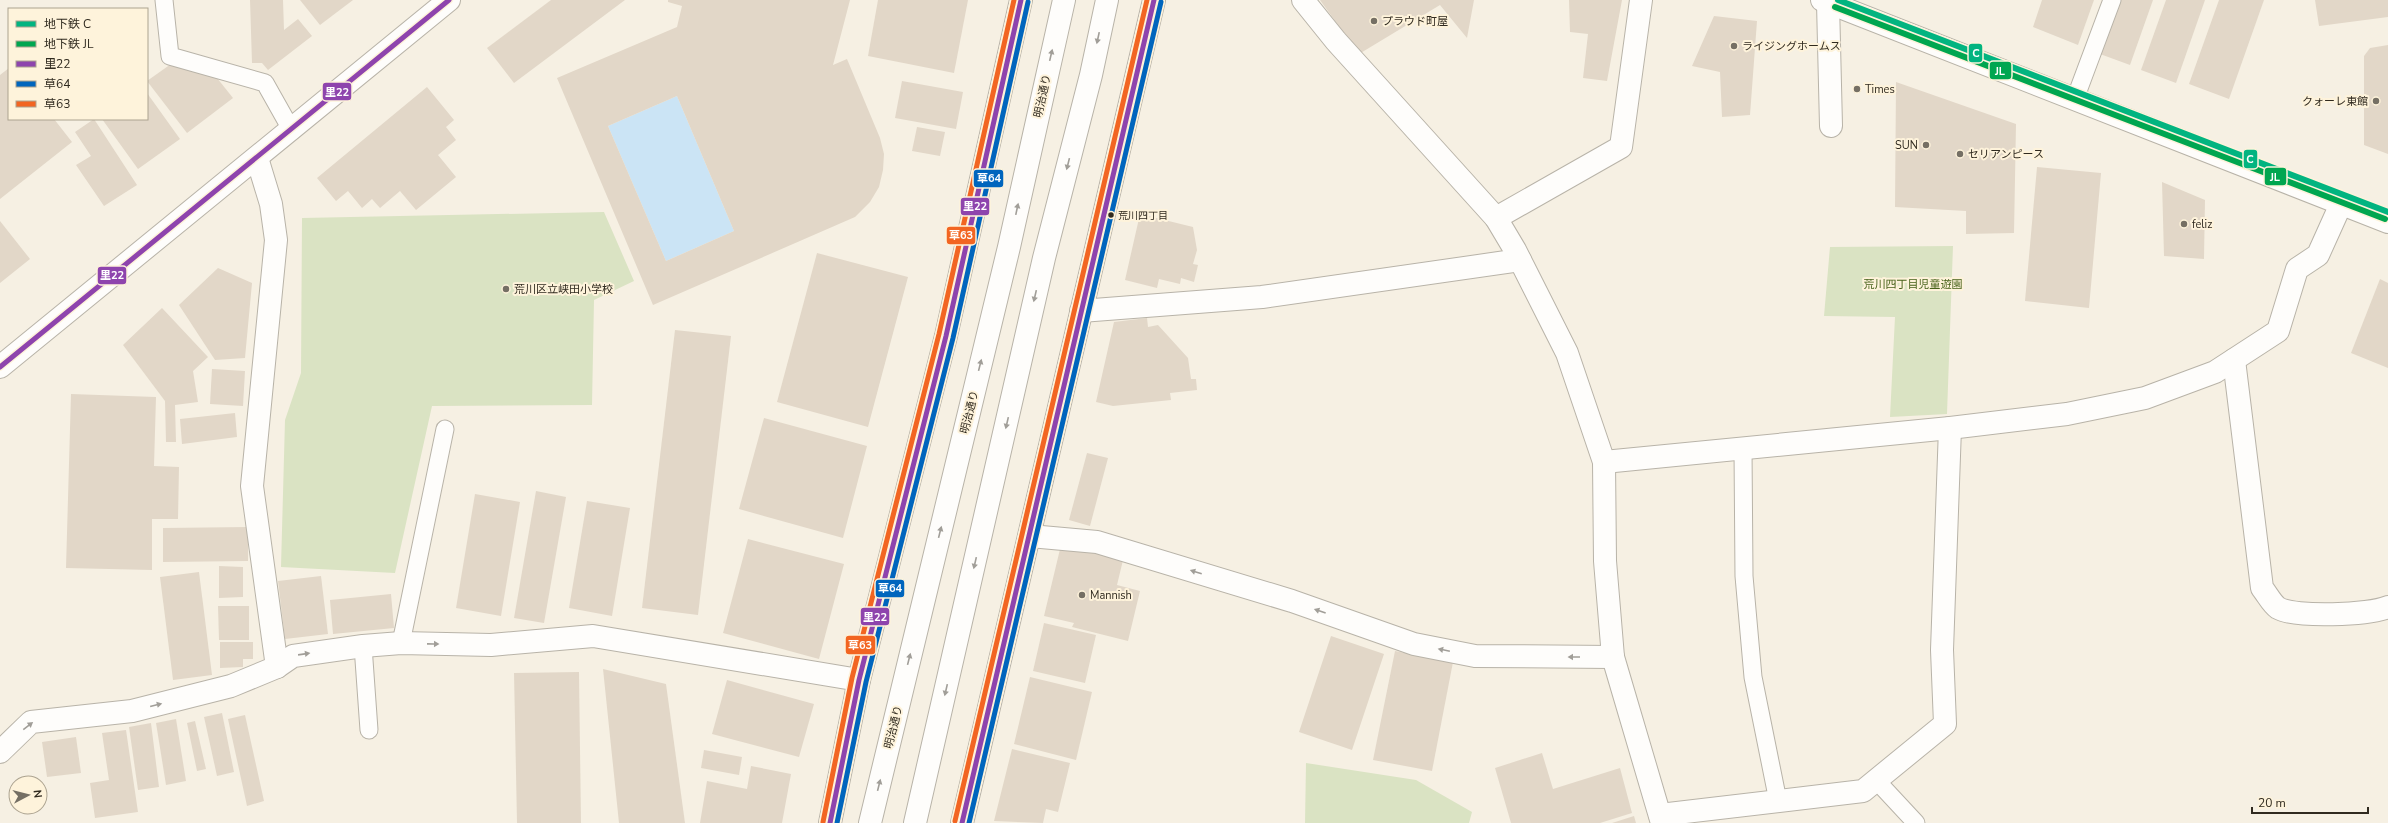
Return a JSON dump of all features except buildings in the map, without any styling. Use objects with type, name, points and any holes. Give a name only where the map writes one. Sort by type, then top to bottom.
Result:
[{"type":"street","points":[[0,367],[292,131],[449,0]]},
{"type":"street","points":[[830,823],[859,680],[946,336],[1021,0]]},
{"type":"street","name":"明治通り","points":[[870,823],[1009,247],[1064,0]]},
{"type":"street","points":[[915,823],[1044,258],[1091,75],[1107,0]]},
{"type":"street","points":[[962,823],[1154,0]]},
{"type":"street","points":[[1303,0],[1336,41],[1496,218],[1520,260],[1567,352],[1604,462],[1605,561],[1613,657],[1661,819],[1778,801],[1863,791],[1945,724],[1942,650],[1950,428]]},
{"type":"street","points":[[1496,218],[1621,147],[1641,0]]},
{"type":"street","points":[[1831,126],[1825,1],[2388,222]]},
{"type":"street","points":[[257,158],[271,204],[276,240],[252,486],[277,667]]},
{"type":"street","points":[[1604,462],[1950,428],[2066,414],[2145,398],[2215,372],[2278,331],[2297,269],[2318,255],[2341,204]]},
{"type":"street","points":[[1081,311],[1262,297],[1520,260]]},
{"type":"street","points":[[2234,360],[2262,588],[2277,608],[2295,614],[2351,614],[2388,607]]},
{"type":"street","points":[[1030,536],[1097,542],[1292,601],[1414,644],[1452,652],[1475,656],[1613,657]]},
{"type":"street","points":[[0,752],[32,722],[132,711],[231,686],[277,667],[293,656],[363,646],[401,643],[491,644],[593,636],[859,680]]},
{"type":"lane","points":[[164,0],[170,56],[265,83],[292,131]]},
{"type":"lane","points":[[2075,99],[2112,0]]},
{"type":"lane","points":[[401,643],[445,429]]},
{"type":"lane","points":[[1743,449],[1744,576],[1753,677],[1778,801]]},
{"type":"lane","points":[[363,646],[369,730]]},
{"type":"lane","points":[[1876,780],[1916,823]]},
{"type":"green space","points":[[604,212],[634,281],[594,300],[592,405],[432,406],[395,573],[281,567],[285,420],[301,373],[302,218]]},
{"type":"green space","name":"荒川四丁目児童遊園","points":[[1953,246],[1947,414],[1890,417],[1895,317],[1824,316],[1830,247]]},
{"type":"green space","points":[[1306,763],[1416,780],[1472,812],[1469,823],[1305,823]]},
{"type":"water","points":[[677,96],[734,231],[666,261],[608,126]]},
{"type":"metro line","name":"C","points":[[1838,0],[2388,212]]},
{"type":"metro line","name":"JL","points":[[1835,7],[2385,219]]},
{"type":"transit line","name":"里22","points":[[0,367],[449,0]]},
{"type":"transit line","name":"草63","points":[[823,822],[852,678],[939,334],[1014,0]]},
{"type":"transit line","name":"里22","points":[[830,823],[859,680],[946,336],[1021,0]]},
{"type":"transit line","name":"草63","points":[[955,821],[1147,0]]},
{"type":"transit line","name":"里22","points":[[962,823],[1154,0]]},
{"type":"transit line","name":"草64","points":[[837,823],[866,682],[953,338],[1028,2]]},
{"type":"transit line","name":"草64","points":[[969,823],[1161,2]]},
{"type":"place","name":"プラウド町屋","points":[[1374,21]]},
{"type":"place","name":"ライジングホームス","points":[[1734,46]]},
{"type":"place","name":"Times","points":[[1857,89]]},
{"type":"place","name":"クォーレ東館","points":[[2376,101]]},
{"type":"place","name":"SUN","points":[[1926,145]]},
{"type":"place","name":"セリアンピース","points":[[1960,154]]},
{"type":"place","name":"荒川四丁目","points":[[1111,215]]},
{"type":"place","name":"feliz","points":[[2184,224]]},
{"type":"place","name":"荒川区立峡田小学校","points":[[506,289]]},
{"type":"place","name":"Mannish","points":[[1082,595]]}]
